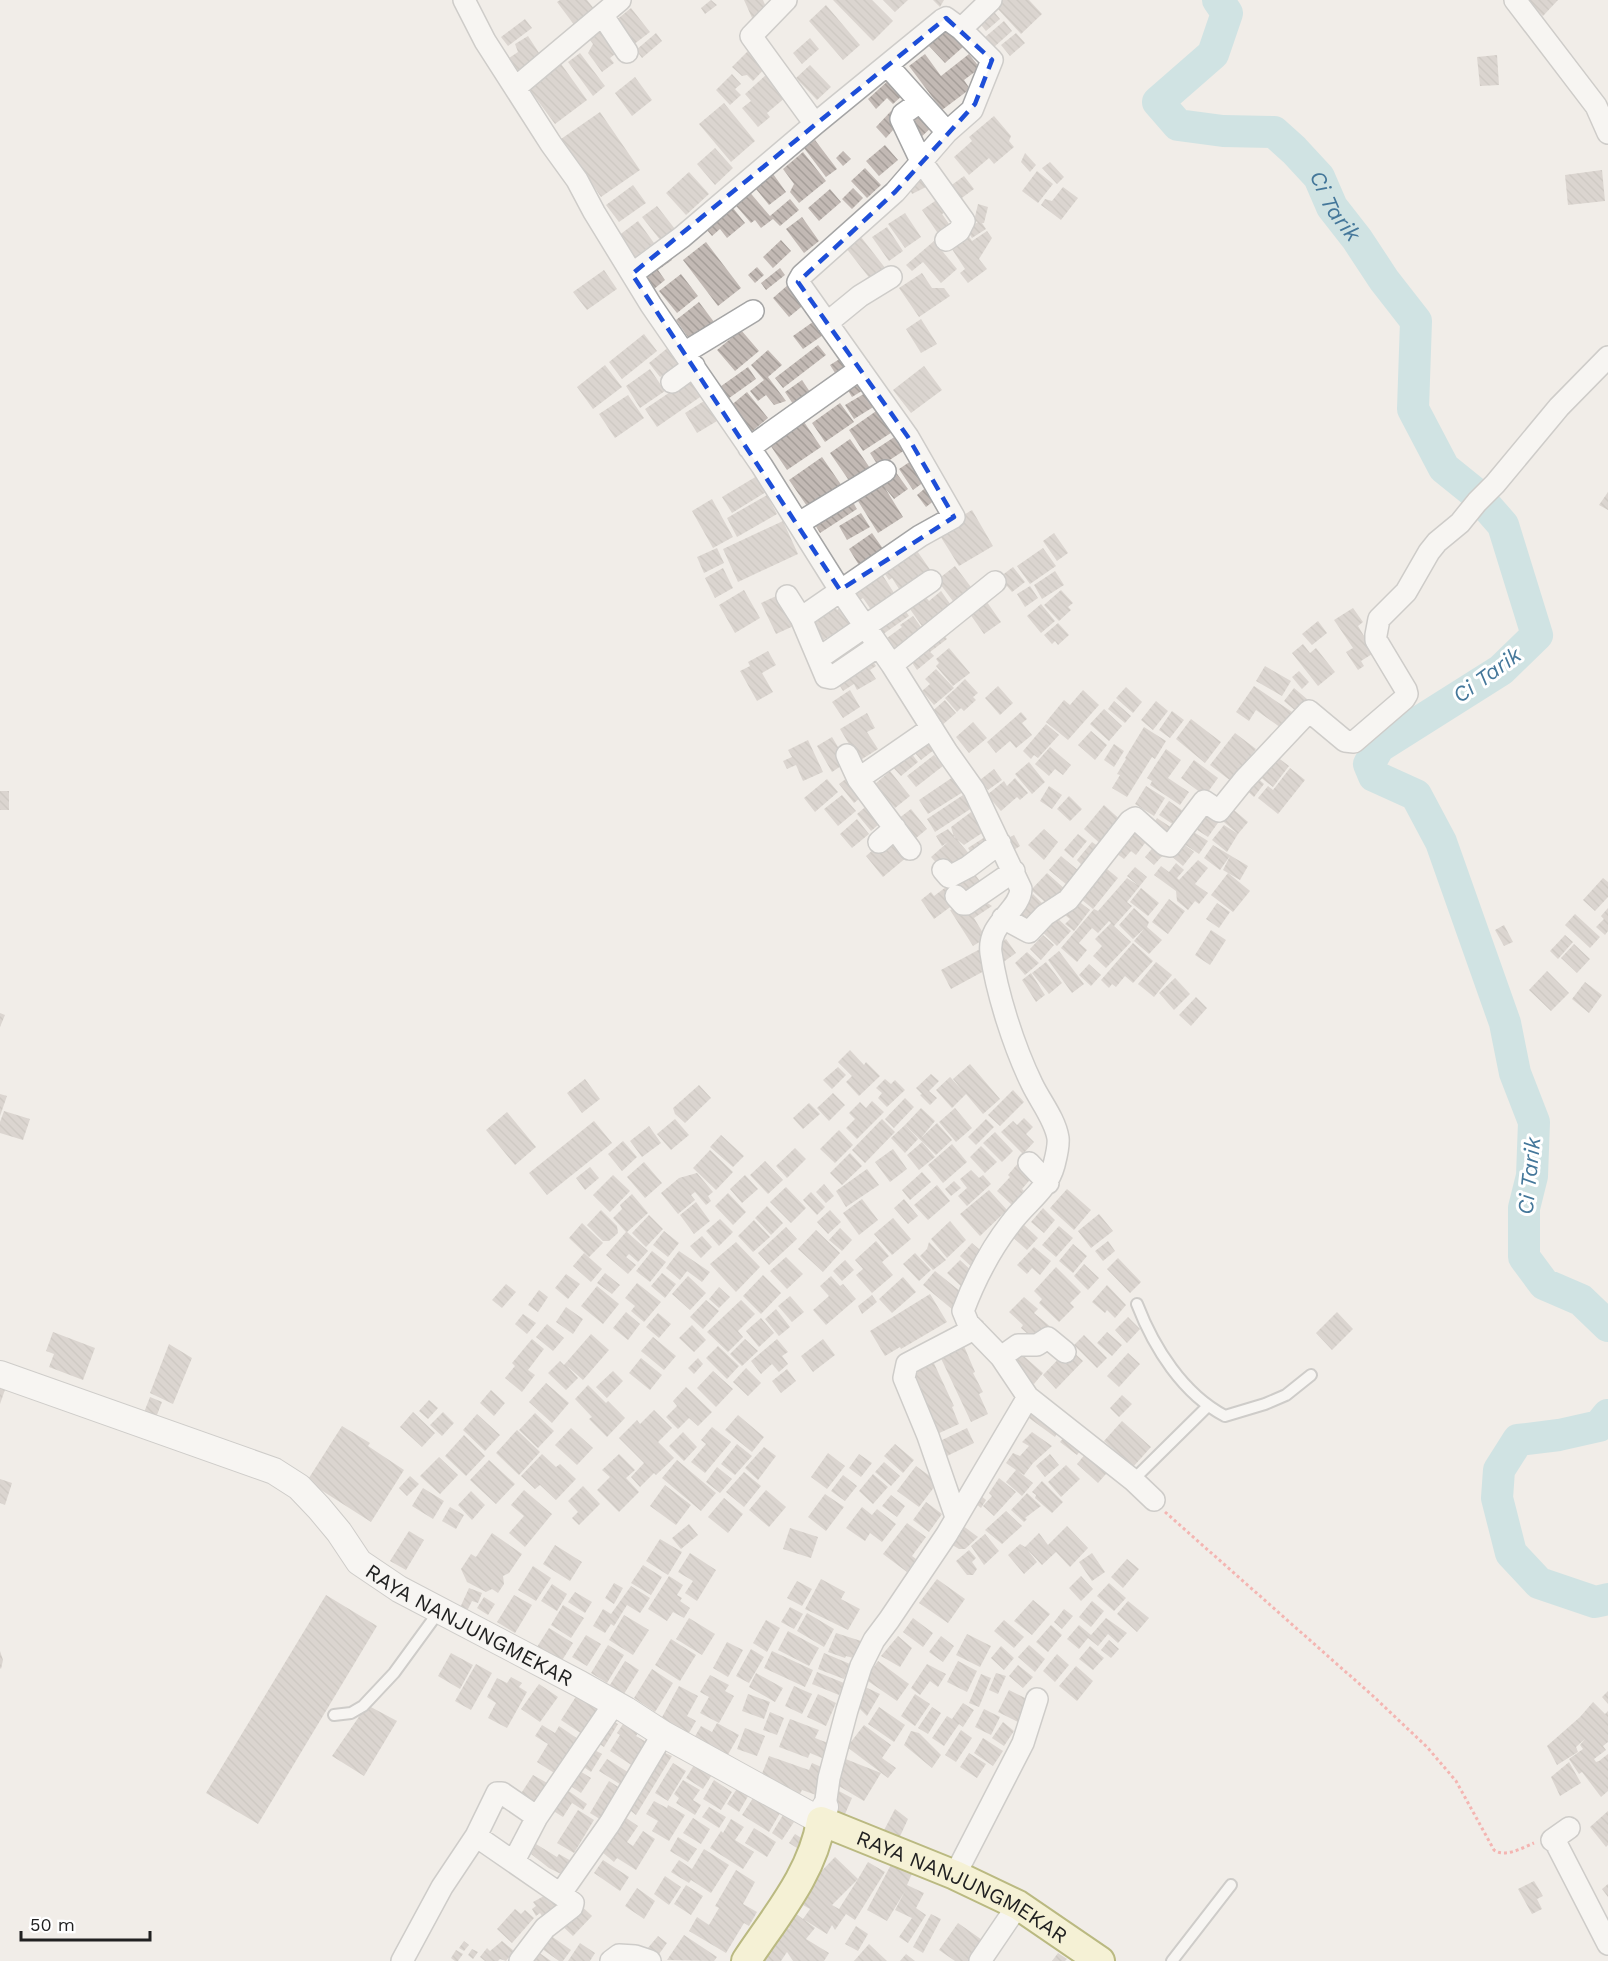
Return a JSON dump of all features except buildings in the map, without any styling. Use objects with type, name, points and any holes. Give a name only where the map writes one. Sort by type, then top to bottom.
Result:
[{"type":"main road","name":"RAYA NANJUNGMEKAR","points":[[823,1814],[1018,1905],[1092,1959]]},
{"type":"main road","points":[[746,1961],[799,1881],[818,1841],[823,1814]]},
{"type":"street","points":[[464,0],[514,88],[577,180],[632,274],[974,790],[1014,871],[1021,889],[1020,895],[994,933],[990,951],[998,987],[1018,1052],[1058,1138],[1054,1167],[1048,1183],[1012,1221],[977,1274],[963,1311],[965,1318],[1001,1357],[1028,1397],[1133,1480],[1154,1500]]},
{"type":"street","points":[[514,88],[620,0]]},
{"type":"street","points":[[786,0],[751,36],[815,124]]},
{"type":"street","points":[[961,29],[991,0]]},
{"type":"street","points":[[1515,0],[1596,106],[1608,133]]},
{"type":"street","points":[[603,16],[627,52]]},
{"type":"street","points":[[632,274],[682,237],[942,20],[946,18],[961,29],[992,60],[972,110],[947,132],[895,192],[802,274],[798,282],[908,437],[954,517],[920,536],[801,618]]},
{"type":"street","points":[[887,65],[947,132]]},
{"type":"street","points":[[920,102],[903,114],[901,119],[921,161],[964,222],[959,231],[946,240]]},
{"type":"street","points":[[827,323],[860,296],[891,277]]},
{"type":"street","points":[[672,382],[689,359],[753,311]]},
{"type":"street","points":[[1003,918],[1029,932],[1045,915],[1068,900],[1130,821],[1135,818],[1165,845],[1170,846],[1204,801],[1219,811],[1244,780],[1309,711],[1345,741],[1354,742],[1404,699],[1407,694],[1406,690],[1376,640],[1377,621],[1406,592],[1437,542],[1460,523],[1559,407],[1608,357]]},
{"type":"street","points":[[749,448],[860,369]]},
{"type":"street","points":[[799,523],[885,471]]},
{"type":"street","points":[[819,658],[931,580]]},
{"type":"street","points":[[892,665],[996,582]]},
{"type":"street","points":[[787,596],[801,618],[826,677],[831,678],[879,646]]},
{"type":"street","points":[[858,779],[932,728]]},
{"type":"street","points":[[847,754],[858,779],[910,849]]},
{"type":"street","points":[[879,842],[895,828]]},
{"type":"street","points":[[943,870],[949,877],[968,867],[1000,843]]},
{"type":"street","points":[[956,896],[963,904],[966,904],[1014,871]]},
{"type":"street","points":[[1029,1163],[1048,1183]]},
{"type":"street","points":[[956,1517],[928,1436],[904,1378],[904,1372],[907,1364],[974,1329]]},
{"type":"street","points":[[1001,1357],[1021,1344],[1037,1345],[1048,1338],[1065,1352]]},
{"type":"street","name":"RAYA NANJUNGMEKAR","points":[[9,1378],[274,1471],[299,1487],[319,1508],[359,1562],[399,1589],[614,1704],[663,1734],[823,1814]]},
{"type":"street","points":[[823,1814],[829,1778],[861,1666],[874,1640],[890,1620],[956,1517],[1028,1397]]},
{"type":"street","points":[[955,1875],[1023,1743],[1037,1699]]},
{"type":"street","points":[[514,1861],[537,1817],[614,1704]]},
{"type":"street","points":[[561,1893],[610,1823],[663,1734]]},
{"type":"street","points":[[402,1961],[442,1887],[476,1836],[497,1793],[500,1792],[537,1817]]},
{"type":"street","points":[[1561,1834],[1556,1843],[1608,1944]]},
{"type":"street","points":[[476,1836],[572,1902],[573,1906],[545,1928],[520,1961]]},
{"type":"street","points":[[980,1961],[1018,1905]]},
{"type":"street","points":[[611,1961],[619,1955],[635,1956],[650,1961]]},
{"type":"lane","points":[[1137,1304],[1143,1321],[1167,1364],[1208,1406],[1228,1416],[1287,1395],[1311,1375]]},
{"type":"lane","points":[[1133,1480],[1208,1406]]},
{"type":"lane","points":[[334,1715],[351,1713],[363,1706],[394,1673],[440,1610]]},
{"type":"lane","points":[[1172,1961],[1231,1885]]},
{"type":"path","points":[[1154,1500],[1175,1522],[1296,1627],[1427,1748],[1456,1781],[1494,1850],[1504,1854],[1544,1838],[1561,1834]]},
{"type":"highlighted area","points":[[946,18],[992,60],[975,104],[895,192],[798,282],[908,437],[954,517],[840,590],[632,274]]},
{"type":"waterway","name":"Ci Tarik","points":[[1218,0],[1227,13],[1213,54],[1158,102],[1178,125],[1223,131],[1274,132],[1319,177],[1332,207],[1416,321],[1413,409],[1444,468],[1475,493],[1503,525],[1537,635],[1501,670],[1379,747],[1369,764],[1374,776],[1416,795],[1441,842],[1505,1023],[1515,1073],[1534,1122],[1532,1176],[1524,1208],[1524,1257],[1544,1284],[1581,1300],[1608,1326]]},
{"type":"waterway","name":"Ci Tarik","points":[[1608,1415],[1599,1426],[1559,1435],[1518,1440],[1499,1470],[1497,1498],[1511,1553],[1539,1583],[1595,1602],[1608,1599]]}]
